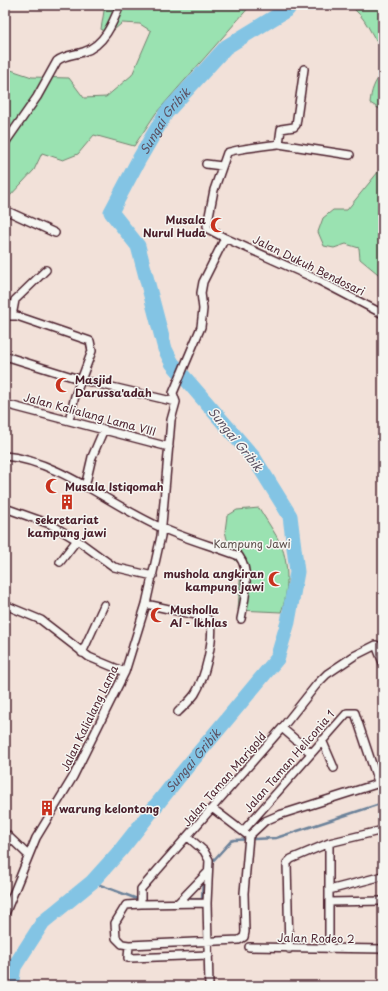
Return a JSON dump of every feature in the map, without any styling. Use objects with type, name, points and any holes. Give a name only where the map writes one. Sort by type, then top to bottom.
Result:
[{"type":"street","points":[[5,143],[37,97],[57,61],[61,58],[85,52],[100,42],[120,5]]},
{"type":"street","points":[[304,69],[296,125],[294,127],[281,129],[279,144],[350,155]]},
{"type":"street","name":"Jalan Dukuh Bendosari","points":[[279,144],[231,150],[227,153],[215,187],[207,228],[225,238],[316,279],[383,314]]},
{"type":"street","points":[[206,164],[222,166]]},
{"type":"street","points":[[5,210],[54,233]]},
{"type":"street","points":[[176,402],[173,393],[201,327],[203,309],[201,293],[203,282],[225,238]]},
{"type":"street","points":[[46,270],[15,300],[9,316],[90,341],[92,351],[75,396],[69,420]]},
{"type":"street","points":[[5,356],[82,380],[176,402]]},
{"type":"street","name":"Jalan Kalialang Lama","points":[[5,914],[36,838],[65,792],[125,672],[153,576],[161,528],[171,420],[176,402]]},
{"type":"street","name":"Jalan Kalialang Lama VIII","points":[[5,404],[169,447]]},
{"type":"street","points":[[84,487],[92,457],[104,429]]},
{"type":"street","points":[[5,456],[38,464],[59,473],[161,528],[239,556],[244,566],[245,587],[241,619]]},
{"type":"street","points":[[5,508],[50,524],[78,540],[114,567],[153,576]]},
{"type":"street","points":[[60,562],[78,540]]},
{"type":"street","points":[[146,604],[205,617],[211,622],[209,651],[199,686],[195,694],[178,712]]},
{"type":"street","points":[[5,605],[41,620],[55,629],[82,653],[96,661],[125,672]]},
{"type":"street","points":[[82,653],[104,605]]},
{"type":"street","name":"Jalan Taman Marigold","points":[[141,901],[141,888],[188,837],[327,674],[354,656],[376,645],[383,663]]},
{"type":"street","name":"Jalan Taman Heliconia 1","points":[[243,831],[347,713],[355,713],[381,782]]},
{"type":"street","points":[[282,728],[311,753]]},
{"type":"street","points":[[322,740],[334,768]]},
{"type":"street","points":[[248,839],[265,822],[278,815],[381,782]]},
{"type":"street","points":[[207,903],[141,901],[126,905],[115,923],[116,938],[122,944],[129,945],[239,940],[244,937],[246,932],[244,893],[248,839],[243,831],[212,808]]},
{"type":"street","points":[[289,949],[287,863],[291,859],[329,843],[383,830]]},
{"type":"street","points":[[5,833],[28,855]]},
{"type":"street","points":[[188,837],[204,851],[209,860],[206,872],[209,986]]},
{"type":"street","points":[[329,843],[329,949]]},
{"type":"street","points":[[180,901],[206,872]]},
{"type":"street","points":[[329,890],[383,876]]},
{"type":"street","points":[[329,902],[383,901]]},
{"type":"street","points":[[129,945],[128,958],[209,955]]},
{"type":"street","name":"Jalan Rodeo 2","points":[[249,947],[289,949],[383,948]]},
{"type":"green space","points":[[105,5],[251,5],[156,113],[134,146],[94,135],[78,154],[63,160],[42,153],[34,170],[9,197],[5,196],[5,68],[32,77],[69,78],[84,98],[106,97],[132,75],[151,31],[140,24],[122,23],[106,37],[101,29]]},
{"type":"green space","points":[[348,5],[383,5],[383,51],[364,20]]},
{"type":"green space","points":[[383,73],[383,111],[370,103],[371,95],[377,80]]},
{"type":"green space","points":[[383,166],[383,278],[360,259],[359,248],[346,244],[334,248],[324,246],[318,232],[323,218],[333,210],[347,210]]},
{"type":"green space","name":"Kampung Jawi","points":[[259,508],[279,540],[286,561],[287,587],[281,612],[238,610],[241,566],[231,556],[225,531],[227,516],[237,510]]},
{"type":"waterway","name":"Sungai Gribik","points":[[11,986],[14,967],[43,922],[92,882],[120,851],[177,779],[277,659],[288,622],[297,572],[290,516],[254,458],[172,363],[165,349],[138,246],[111,212],[166,113],[226,47],[288,9],[290,5]]},
{"type":"waterway","points":[[211,863],[231,841],[276,838],[383,803]]},
{"type":"waterway","points":[[183,900],[202,899],[203,879]]},
{"type":"waterway","points":[[92,882],[140,900]]},
{"type":"place","name":"Musala Nurul Huda","points":[[218,225]]},
{"type":"place","name":"Masjid Darussa'adah","points":[[63,385]]},
{"type":"place","name":"Musala Istiqomah","points":[[53,486]]},
{"type":"place","name":"sekretariat kampung jawi","points":[[67,502]]},
{"type":"place","name":"mushola angkiran kampung jawi","points":[[276,579]]},
{"type":"place","name":"Musholla Al - Ikhlas","points":[[158,615]]},
{"type":"place","name":"warung kelontong","points":[[47,808]]}]
